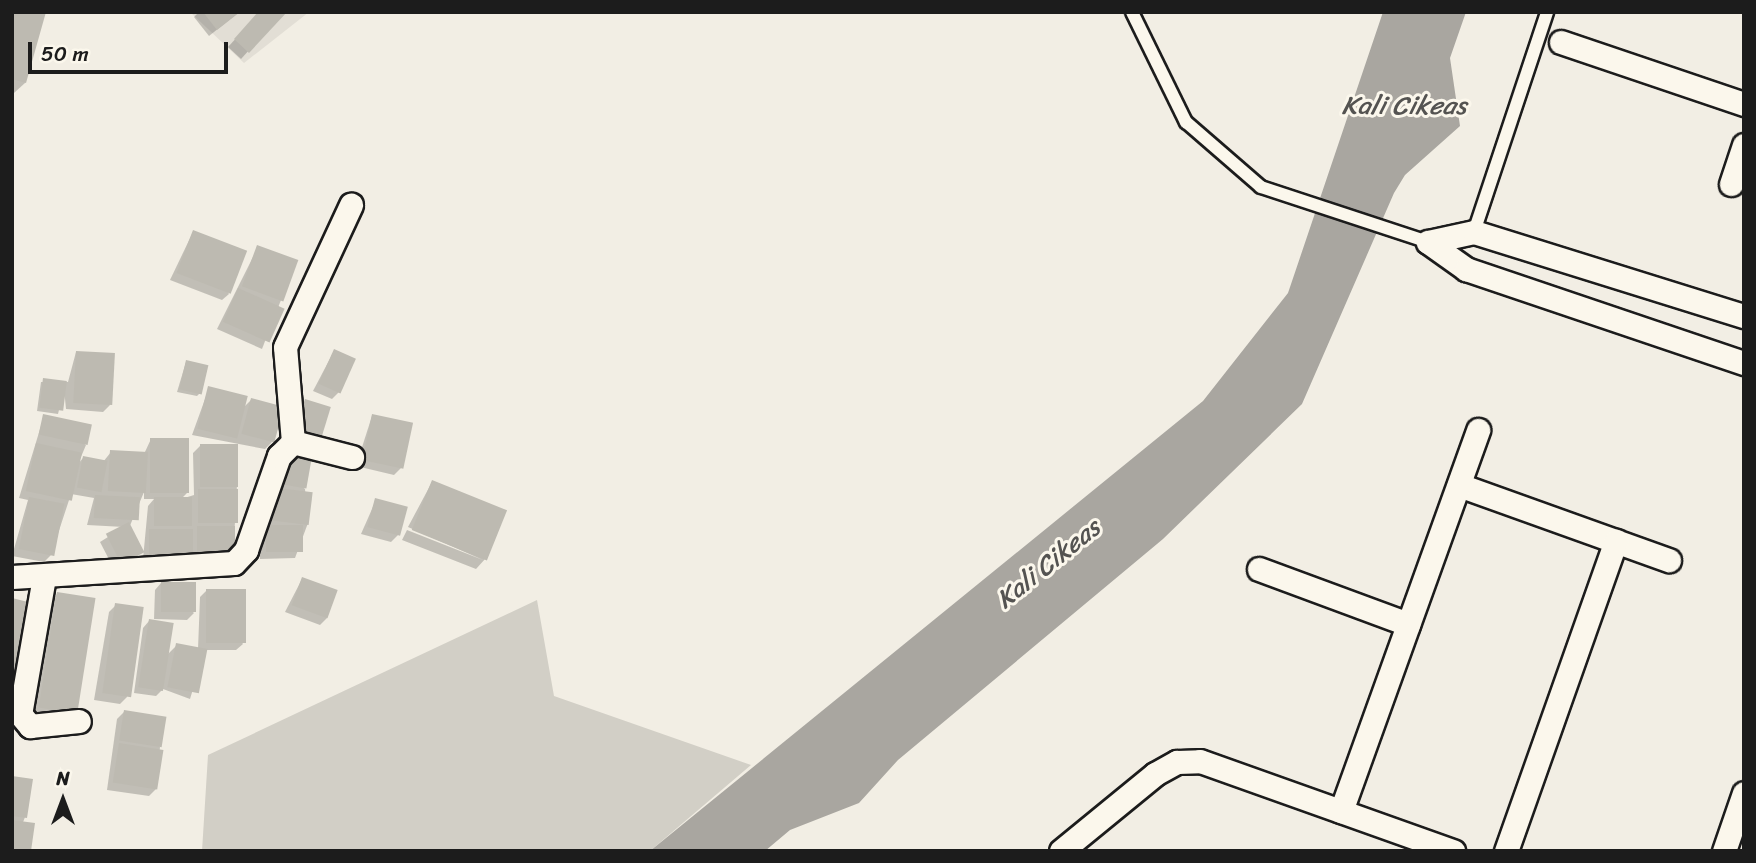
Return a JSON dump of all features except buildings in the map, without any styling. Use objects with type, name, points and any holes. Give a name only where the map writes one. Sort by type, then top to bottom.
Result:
[{"type":"street","points":[[1562,42],[1744,104]]},
{"type":"street","points":[[1731,184],[1744,145]]},
{"type":"street","points":[[12,577],[234,564],[246,550],[279,456],[293,442],[285,347],[351,205]]},
{"type":"street","points":[[1421,239],[1474,232],[1744,316]]},
{"type":"street","points":[[1421,239],[1466,269],[1744,363]]},
{"type":"street","points":[[1341,811],[1478,430]]},
{"type":"street","points":[[293,442],[352,457]]},
{"type":"street","points":[[1459,485],[1669,560]]},
{"type":"street","points":[[1507,851],[1616,541]]},
{"type":"street","points":[[1259,569],[1408,624]]},
{"type":"street","points":[[44,577],[20,714],[30,726],[79,721]]},
{"type":"street","points":[[1061,851],[1177,762],[1200,761],[1453,851]]},
{"type":"street","points":[[1724,851],[1744,793]]},
{"type":"lane","points":[[1132,12],[1186,122],[1261,187],[1421,239]]},
{"type":"lane","points":[[1474,232],[1547,12]]},
{"type":"shaded area","points":[[190,12],[309,12],[244,63]]},
{"type":"shaded area","points":[[537,600],[554,696],[751,765],[650,851],[202,851],[208,755]]},
{"type":"water","name":"Kali Cikeas","points":[[1383,12],[1466,12],[1450,58],[1460,126],[1405,175],[1394,193],[1302,404],[1163,539],[898,760],[859,803],[790,830],[765,851],[650,851],[1203,401],[1288,293]]}]
